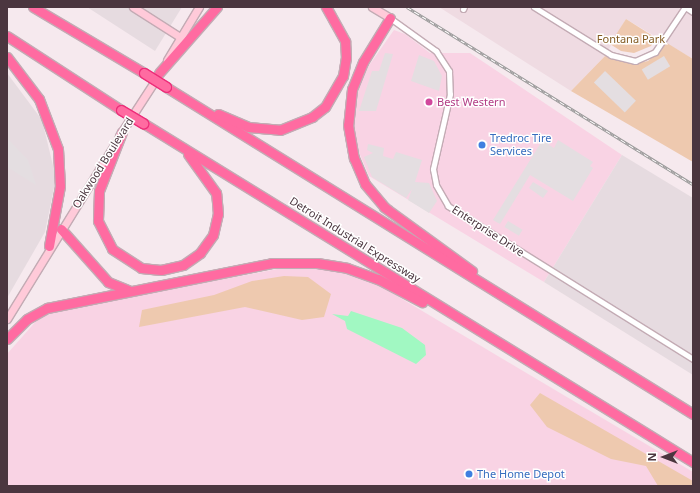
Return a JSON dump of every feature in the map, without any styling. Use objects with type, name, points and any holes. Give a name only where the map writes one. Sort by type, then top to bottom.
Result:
[{"type":"highway","points":[[33,7],[144,73],[693,414]]},
{"type":"highway","points":[[159,73],[217,7]]},
{"type":"highway","points":[[187,100],[237,124],[264,130],[280,130],[312,117],[336,92],[346,58],[344,41],[326,7]]},
{"type":"highway","points":[[390,18],[363,62],[350,100],[349,138],[359,171],[374,195],[395,216],[528,312]]},
{"type":"highway","name":"Detroit Industrial Expressway","points":[[7,36],[186,151],[475,330],[693,462]]},
{"type":"highway","points":[[7,57],[39,99],[58,149],[60,186],[49,246]]},
{"type":"highway","points":[[122,132],[99,190],[97,217],[112,250],[141,268],[161,270],[183,265],[200,253],[215,230],[216,192],[186,151]]},
{"type":"highway","points":[[61,229],[108,282],[132,291]]},
{"type":"highway","points":[[7,339],[40,311],[261,265],[317,263],[378,279],[475,330]]},
{"type":"main road","points":[[133,7],[180,37]]},
{"type":"main road","name":"Oakwood Boulevard","points":[[7,319],[49,246],[122,132],[199,7]]},
{"type":"main road","name":"Enterprise Drive","points":[[372,7],[390,18]]},
{"type":"street","points":[[534,7],[611,55],[639,60],[655,52],[685,7],[693,12]]},
{"type":"street","name":"Enterprise Drive","points":[[390,18],[436,51],[449,71],[450,94],[433,169],[436,185],[448,206],[693,359]]},
{"type":"shaded area","points":[[87,7],[182,7],[155,51]]},
{"type":"shaded area","points":[[439,7],[693,7],[693,59],[626,19],[605,56],[571,91]]},
{"type":"shaded area","points":[[394,30],[405,34],[430,53],[470,53],[622,155],[544,282],[369,176],[358,150],[353,122],[356,98],[363,74]]},
{"type":"shaded area","points":[[385,53],[393,54],[376,111],[359,111],[372,71],[379,71]]},
{"type":"shaded area","points":[[419,55],[434,61],[442,76],[439,91],[411,81]]},
{"type":"shaded area","points":[[664,56],[670,66],[648,80],[642,69]]},
{"type":"shaded area","points":[[605,71],[636,101],[625,112],[594,83]]},
{"type":"shaded area","points":[[7,73],[42,120],[56,178],[45,232],[7,298]]},
{"type":"shaded area","points":[[545,136],[551,140],[549,145],[554,148],[558,140],[593,162],[590,166],[593,168],[573,201],[530,175],[500,224],[493,220]]},
{"type":"shaded area","points":[[7,138],[28,160],[36,185],[7,167]]},
{"type":"shaded area","points":[[368,144],[384,148],[383,156],[393,159],[396,152],[422,160],[415,182],[429,183],[437,201],[429,213],[408,200],[412,189],[406,198],[372,177],[364,157],[373,153],[367,150]]},
{"type":"shaded area","points":[[622,155],[693,198],[693,375],[544,282]]},
{"type":"shaded area","points":[[533,182],[548,191],[543,198],[529,188]]},
{"type":"shaded area","points":[[508,221],[523,230],[519,236],[504,227]]},
{"type":"shaded area","points":[[293,266],[340,272],[382,287],[693,472],[693,486],[7,486],[7,354],[38,319],[57,311]]},
{"type":"shaded area","points":[[351,311],[402,328],[425,345],[426,355],[416,364],[347,329],[345,321],[332,314],[348,316]]},
{"type":"green space","name":"Fontana Park","points":[[626,19],[656,38],[651,46],[634,53],[621,51],[610,44]]},
{"type":"green space","points":[[667,43],[693,59],[693,162],[571,91],[605,56],[634,64],[648,61]]},
{"type":"green space","points":[[284,276],[308,277],[331,294],[324,317],[302,320],[245,307],[139,327],[142,310],[214,295],[252,281]]},
{"type":"green space","points":[[540,393],[693,481],[693,486],[658,486],[646,466],[611,459],[547,427],[530,405]]},
{"type":"railway","points":[[407,7],[693,184]]},
{"type":"place","name":"Best Western","points":[[429,102]]},
{"type":"place","name":"Tredroc Tire Services","points":[[482,145]]},
{"type":"place","name":"The Home Depot","points":[[469,474]]}]
